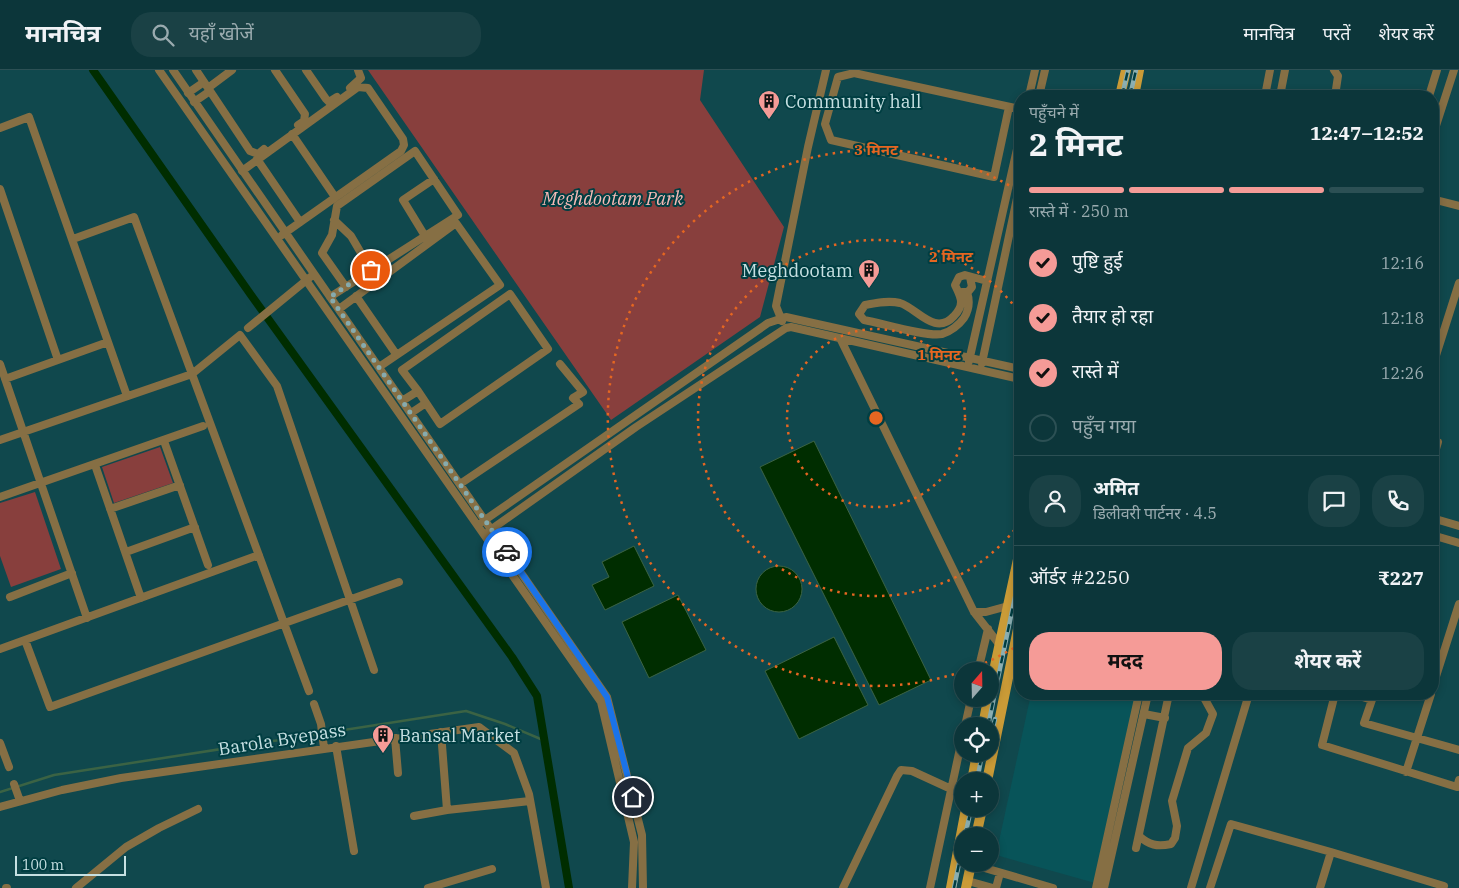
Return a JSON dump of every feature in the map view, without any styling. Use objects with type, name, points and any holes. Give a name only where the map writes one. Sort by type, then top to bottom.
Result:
[{"type":"main road","points":[[1121,90],[1126,70]]},
{"type":"main road","points":[[1135,90],[1139,70]]},
{"type":"main road","points":[[995,662],[1014,578]]},
{"type":"main road","points":[[989,772],[1014,648]]},
{"type":"main road","points":[[951,888],[964,817]]},
{"type":"street","points":[[159,70],[476,526],[601,702],[634,842],[632,888]]},
{"type":"street","points":[[173,70],[607,697],[642,835],[643,888]]},
{"type":"street","points":[[196,70],[250,151],[258,154],[306,118],[275,70]]},
{"type":"street","points":[[194,102],[207,87],[232,70]]},
{"type":"street","points":[[306,70],[329,102],[358,82],[361,78],[358,70]]},
{"type":"street","points":[[786,328],[779,318],[776,306],[808,147],[826,70]]},
{"type":"street","points":[[1030,90],[1035,70]]},
{"type":"street","points":[[1040,90],[1045,70]]},
{"type":"street","points":[[1266,90],[1270,70]]},
{"type":"street","points":[[1281,90],[1285,70]]},
{"type":"street","points":[[1334,70],[1338,76],[1336,90]]},
{"type":"street","points":[[1431,90],[1437,70]]},
{"type":"street","points":[[1439,116],[1454,70]]},
{"type":"street","points":[[1009,106],[994,177],[830,140],[825,124],[838,77],[854,73],[1009,106],[1014,107]]},
{"type":"street","points":[[242,170],[358,87],[363,86],[368,88],[403,139],[404,145],[401,151],[276,239]]},
{"type":"street","points":[[188,93],[207,87]]},
{"type":"street","points":[[0,128],[29,118],[127,396]]},
{"type":"street","points":[[292,134],[335,197]]},
{"type":"street","points":[[330,297],[346,287],[371,270],[458,215],[415,151],[336,206],[332,235],[322,253],[346,287]]},
{"type":"street","points":[[257,159],[300,222]]},
{"type":"street","points":[[968,368],[1014,162]]},
{"type":"street","points":[[425,236],[403,200],[434,180]]},
{"type":"street","points":[[0,189],[58,360]]},
{"type":"street","points":[[1007,193],[1014,195]]},
{"type":"street","points":[[1439,201],[1459,206]]},
{"type":"street","points":[[980,370],[1014,214]]},
{"type":"street","points":[[73,239],[134,216],[309,691]]},
{"type":"street","points":[[334,220],[351,236],[371,270]]},
{"type":"street","points":[[338,309],[456,224],[500,285],[379,367]]},
{"type":"street","points":[[248,328],[314,274]]},
{"type":"street","points":[[984,294],[966,291],[955,285],[957,279],[965,275],[987,281]]},
{"type":"street","points":[[966,291],[969,301],[968,311],[961,322],[942,334],[935,334],[911,321],[907,306],[889,301],[865,305],[860,310],[861,316],[864,320],[911,321],[933,323],[949,321],[959,309],[966,291],[973,283],[970,277]]},
{"type":"street","points":[[1439,346],[1459,283]]},
{"type":"street","points":[[510,294],[548,349],[440,424],[418,392],[402,370],[510,294]]},
{"type":"street","points":[[356,296],[396,354]]},
{"type":"street","points":[[476,526],[768,323],[779,318],[786,317],[1014,367]]},
{"type":"street","points":[[483,535],[636,427],[786,328],[791,327],[841,340],[1014,378]]},
{"type":"street","points":[[0,440],[192,374],[240,334],[277,386],[374,670]]},
{"type":"street","points":[[841,340],[974,612],[999,644]]},
{"type":"street","points":[[5,379],[108,342]]},
{"type":"street","points":[[0,364],[87,618]]},
{"type":"street","points":[[460,484],[579,404],[574,398],[584,392],[560,364]]},
{"type":"street","points":[[402,401],[418,392]]},
{"type":"street","points":[[411,413],[426,403]]},
{"type":"street","points":[[0,497],[203,426]]},
{"type":"street","points":[[164,441],[208,565]]},
{"type":"street","points":[[95,465],[141,598]]},
{"type":"street","points":[[110,509],[180,485]]},
{"type":"street","points":[[1439,520],[1459,526]]},
{"type":"street","points":[[126,552],[195,527]]},
{"type":"street","points":[[1439,537],[1459,543]]},
{"type":"street","points":[[0,649],[259,556]]},
{"type":"street","points":[[10,597],[72,573]]},
{"type":"street","points":[[25,640],[50,707],[399,582]]},
{"type":"street","points":[[1439,667],[1459,604]]},
{"type":"street","points":[[974,612],[986,612],[1008,606]]},
{"type":"street","points":[[980,662],[988,629]]},
{"type":"street","points":[[1096,888],[1138,700]]},
{"type":"street","points":[[1104,888],[1147,700]]},
{"type":"street","points":[[1136,848],[1168,700]]},
{"type":"street","points":[[1138,836],[1149,844],[1162,846],[1170,844],[1175,838],[1177,826],[1172,801],[1190,744],[1206,733],[1213,714],[1205,700]]},
{"type":"street","points":[[1191,888],[1247,700]]},
{"type":"street","points":[[1333,700],[1322,745],[1457,787],[1459,780]]},
{"type":"street","points":[[1372,700],[1364,723],[1459,750]]},
{"type":"street","points":[[1406,772],[1429,700]]},
{"type":"street","points":[[314,704],[321,724],[323,745]]},
{"type":"street","points":[[1144,714],[1165,718]]},
{"type":"street","name":"Barola Byepass","points":[[0,807],[62,790],[122,778],[323,745],[336,746],[479,727],[514,753],[530,801],[546,888]]},
{"type":"street","points":[[441,732],[447,810]]},
{"type":"street","points":[[395,738],[398,772]]},
{"type":"street","points":[[0,743],[9,767]]},
{"type":"street","points":[[336,746],[354,851]]},
{"type":"street","points":[[930,888],[957,762]]},
{"type":"street","points":[[842,888],[901,770],[912,771],[954,790]]},
{"type":"street","points":[[14,784],[20,801]]},
{"type":"street","points":[[414,816],[447,810],[530,801]]},
{"type":"street","points":[[76,888],[126,847],[198,809]]},
{"type":"street","points":[[1210,888],[1232,824],[1444,886],[1443,888]]},
{"type":"street","points":[[1320,888],[1331,852]]},
{"type":"street","points":[[428,888],[492,868]]},
{"type":"street","points":[[997,872],[1053,888]]},
{"type":"street","points":[[967,884],[994,888],[1000,873]]},
{"type":"shaded area","points":[[814,441],[931,680],[879,705],[760,467]]},
{"type":"shaded area","points":[[634,546],[654,586],[605,610],[592,585],[609,577],[602,562]]},
{"type":"shaded area","points":[[779,566],[792,570],[798,576],[802,589],[798,602],[792,608],[779,612],[766,608],[760,602],[756,589],[760,576],[766,570]]},
{"type":"shaded area","points":[[678,595],[706,650],[649,678],[622,622]]},
{"type":"shaded area","points":[[834,637],[868,705],[799,739],[765,671]]},
{"type":"shaded area","points":[[1030,700],[1135,700],[1095,883],[999,856],[999,841]]},
{"type":"green space","name":"Meghdootam Park","points":[[368,70],[704,70],[700,100],[784,227],[760,317],[611,420]]},
{"type":"green space","points":[[160,447],[173,483],[114,503],[102,467]]},
{"type":"green space","points":[[35,492],[61,569],[11,587],[0,556],[0,503]]},
{"type":"waterway","points":[[93,70],[251,295],[512,657],[537,696],[569,888]]},
{"type":"waterway","points":[[0,792],[54,775],[466,711],[505,724],[543,740]]},
{"type":"railway","points":[[1123,90],[1128,70]]},
{"type":"railway","points":[[1131,90],[1136,70]]},
{"type":"railway","points":[[990,717],[1014,602]]},
{"type":"railway","points":[[979,772],[981,762]]},
{"type":"railway","points":[[967,827],[969,817]]},
{"type":"railway","points":[[954,888],[957,872]]},
{"type":"way so far","points":[[371,270],[330,297],[507,552]]},
{"type":"place","name":"Community hall","points":[[769,120]]},
{"type":"place","name":"Meghdootam","points":[[869,289]]},
{"type":"place","name":"Bansal Market","points":[[383,754]]},
{"type":"route","points":[[507,552],[607,697],[633,797]]}]
